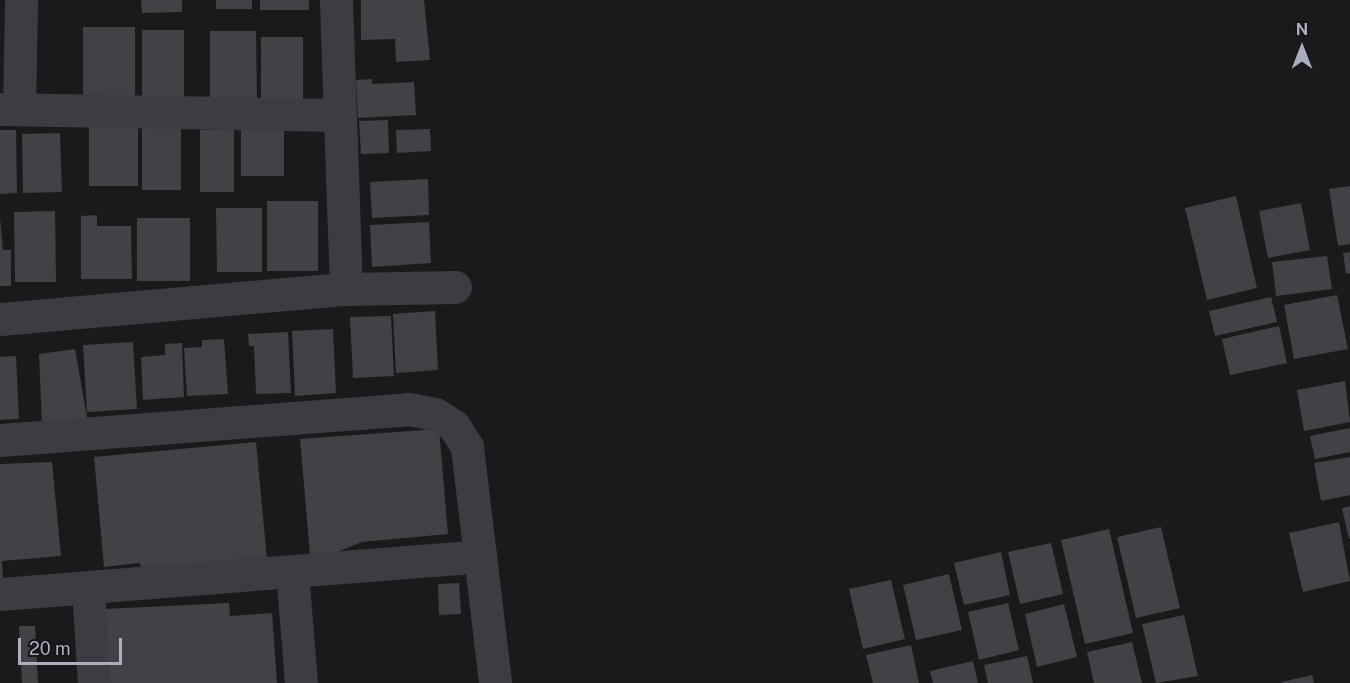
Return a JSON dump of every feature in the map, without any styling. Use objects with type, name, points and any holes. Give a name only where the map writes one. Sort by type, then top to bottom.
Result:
[{"type":"street","points":[[21,0],[9,109],[339,115]]},
{"type":"street","points":[[336,0],[346,289]]},
{"type":"street","points":[[0,319],[346,289],[455,287]]},
{"type":"street","points":[[0,440],[409,409],[435,414],[454,426],[467,447],[495,683]]},
{"type":"street","points":[[0,594],[480,556]]},
{"type":"street","points":[[292,572],[301,683]]},
{"type":"street","points":[[88,588],[94,683]]},
{"type":"building","points":[[141,0],[182,0],[182,12],[142,13]]},
{"type":"building","points":[[216,0],[252,0],[252,9],[216,9]]},
{"type":"building","points":[[260,0],[309,0],[309,10],[260,10]]},
{"type":"building","points":[[361,0],[424,0],[430,60],[396,62],[395,39],[361,40]]},
{"type":"building","points":[[83,27],[135,27],[135,98],[83,98]]},
{"type":"building","points":[[142,30],[184,30],[184,97],[142,98]]},
{"type":"building","points":[[210,31],[256,31],[257,102],[210,102]]},
{"type":"building","points":[[261,37],[303,37],[303,101],[261,101]]},
{"type":"building","points":[[372,79],[372,84],[414,82],[416,115],[358,118],[356,80]]},
{"type":"building","points":[[388,120],[389,153],[361,154],[359,121]]},
{"type":"building","points":[[89,122],[138,122],[138,186],[89,186]]},
{"type":"building","points":[[142,124],[181,124],[181,190],[142,190]]},
{"type":"building","points":[[241,125],[284,125],[284,176],[241,176]]},
{"type":"building","points":[[430,129],[431,151],[397,153],[396,130]]},
{"type":"building","points":[[0,130],[16,130],[17,193],[0,194]]},
{"type":"building","points":[[200,130],[234,130],[234,192],[200,192]]},
{"type":"building","points":[[60,133],[62,192],[23,193],[22,134]]},
{"type":"building","points":[[428,179],[429,215],[372,218],[370,182]]},
{"type":"building","points":[[1350,186],[1350,244],[1338,246],[1329,189]]},
{"type":"building","points":[[1236,196],[1257,288],[1207,300],[1185,208]]},
{"type":"building","points":[[267,201],[318,201],[318,271],[267,271]]},
{"type":"building","points":[[1301,203],[1310,250],[1268,258],[1259,211]]},
{"type":"building","points":[[216,208],[262,208],[262,272],[217,272]]},
{"type":"building","points":[[55,211],[56,282],[15,282],[14,212]]},
{"type":"building","points":[[97,215],[97,226],[131,226],[132,279],[81,279],[81,216]]},
{"type":"building","points":[[0,217],[3,250],[11,250],[11,286],[0,286]]},
{"type":"building","points":[[137,218],[190,218],[190,281],[137,281]]},
{"type":"building","points":[[429,222],[431,263],[372,267],[370,225]]},
{"type":"building","points":[[1350,252],[1350,273],[1346,274],[1343,253]]},
{"type":"building","points":[[1327,256],[1332,289],[1276,296],[1272,262]]},
{"type":"building","points":[[1337,295],[1348,349],[1294,359],[1284,305]]},
{"type":"building","points":[[1271,297],[1277,322],[1215,336],[1209,311]]},
{"type":"building","points":[[435,311],[438,370],[396,373],[393,314]]},
{"type":"building","points":[[391,316],[394,376],[353,378],[350,317]]},
{"type":"building","points":[[1279,326],[1287,363],[1230,375],[1222,339]]},
{"type":"building","points":[[333,329],[336,393],[295,396],[292,331]]},
{"type":"building","points":[[288,332],[291,393],[256,394],[254,346],[249,346],[248,334]]},
{"type":"building","points":[[224,339],[228,394],[187,396],[184,348],[202,347],[202,340]]},
{"type":"building","points":[[133,342],[137,409],[87,412],[83,345]]},
{"type":"building","points":[[182,343],[184,397],[143,400],[141,357],[165,355],[165,344]]},
{"type":"building","points":[[75,349],[88,423],[42,425],[39,354]]},
{"type":"building","points":[[16,356],[19,419],[0,420],[0,357]]},
{"type":"building","points":[[1345,381],[1350,422],[1304,431],[1297,390]]},
{"type":"building","points":[[1350,428],[1350,452],[1315,459],[1310,436]]},
{"type":"building","points":[[439,429],[448,534],[362,542],[337,552],[310,554],[300,439]]},
{"type":"building","points":[[256,442],[267,559],[141,571],[140,563],[104,567],[94,457]]},
{"type":"building","points":[[1350,457],[1350,495],[1321,501],[1314,463]]},
{"type":"building","points":[[52,462],[61,556],[2,561],[3,583],[0,583],[0,464]]},
{"type":"building","points":[[1350,506],[1350,539],[1349,539],[1342,508]]},
{"type":"building","points":[[1339,522],[1350,581],[1303,592],[1289,533]]},
{"type":"building","points":[[1161,527],[1180,608],[1136,618],[1117,537]]},
{"type":"building","points":[[1109,529],[1133,633],[1085,644],[1061,540]]},
{"type":"building","points":[[1051,543],[1063,594],[1020,604],[1008,552]]},
{"type":"building","points":[[1001,552],[1010,595],[964,605],[954,563]]},
{"type":"building","points":[[949,574],[962,630],[916,640],[903,585]]},
{"type":"building","points":[[891,580],[905,639],[863,649],[849,589]]},
{"type":"building","points":[[459,583],[461,614],[439,615],[438,584]]},
{"type":"building","points":[[229,603],[230,616],[272,613],[277,683],[108,683],[103,609]]},
{"type":"building","points":[[1008,603],[1019,650],[979,660],[968,612]]},
{"type":"building","points":[[1064,604],[1077,657],[1037,667],[1025,614]]},
{"type":"building","points":[[1184,615],[1198,676],[1156,683],[1142,624]]},
{"type":"building","points":[[19,626],[35,626],[38,683],[22,683]]},
{"type":"building","points":[[1132,642],[1142,683],[1094,683],[1087,652]]},
{"type":"building","points":[[911,645],[919,683],[873,683],[866,655]]},
{"type":"building","points":[[1027,656],[1033,683],[988,683],[984,665]]},
{"type":"building","points":[[973,661],[978,683],[933,683],[930,671]]},
{"type":"building","points":[[1312,675],[1314,683],[1282,683],[1282,682]]}]
